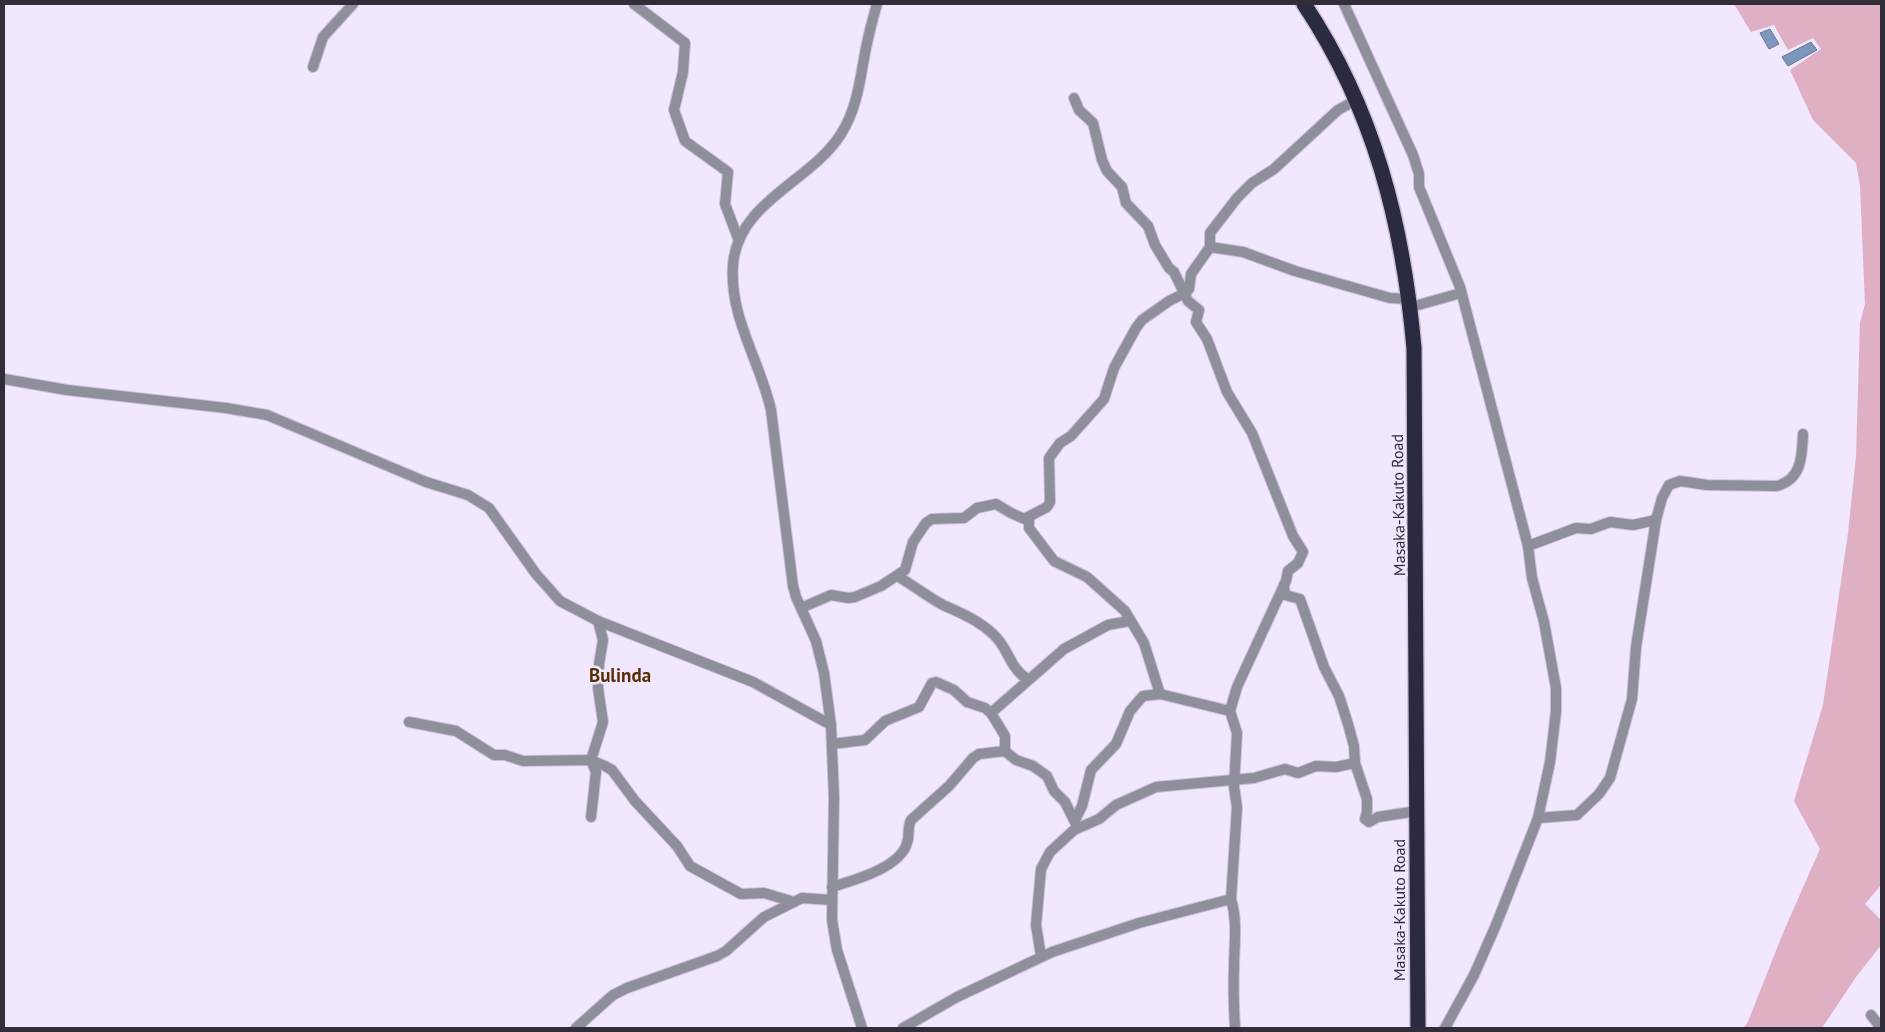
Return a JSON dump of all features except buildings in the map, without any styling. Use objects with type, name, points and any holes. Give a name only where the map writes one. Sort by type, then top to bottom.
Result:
[{"type":"highway","name":"Masaka-Kakuto Road","points":[[1304,4],[1326,38],[1356,100],[1386,183],[1400,234],[1411,303],[1414,357],[1418,1028]]},
{"type":"street","points":[[313,67],[323,37],[354,4]]},
{"type":"street","points":[[634,4],[685,43],[683,72],[674,110],[685,141],[728,172],[725,204],[739,240]]},
{"type":"street","points":[[862,1028],[837,950],[832,920],[834,822],[832,744],[824,673],[818,650],[801,608],[792,578],[771,410],[768,395],[740,323],[733,266],[739,240],[754,216],[782,190],[816,164],[830,149],[847,124],[858,94],[866,47],[877,4]]},
{"type":"street","points":[[1344,4],[1413,155],[1420,174],[1420,188],[1449,257],[1461,294],[1528,546],[1532,578],[1544,622],[1557,699],[1550,762],[1538,818],[1474,975],[1445,1028]]},
{"type":"street","points":[[1074,98],[1079,110],[1093,123],[1102,160],[1107,171],[1122,187],[1126,203],[1148,226],[1168,268],[1174,272],[1188,301],[1198,310],[1196,322],[1208,339],[1227,392],[1252,433],[1293,536],[1302,552],[1298,563],[1288,571],[1284,585],[1237,687],[1230,712],[1237,733],[1235,779],[1237,807],[1231,899],[1236,917],[1234,968],[1235,1028]]},
{"type":"street","points":[[801,608],[831,595],[848,598],[855,597],[881,586],[897,576],[908,565],[913,542],[920,528],[932,520],[964,518],[974,509],[989,504],[996,504],[1011,514],[1026,518],[1046,507],[1050,502],[1049,458],[1060,443],[1071,436],[1104,399],[1114,368],[1142,320],[1168,301],[1185,293],[1189,288],[1191,274],[1210,247],[1210,232],[1237,198],[1252,183],[1274,169],[1338,110],[1356,100]]},
{"type":"street","points":[[1210,247],[1243,252],[1302,273],[1356,286],[1411,303],[1461,294]]},
{"type":"street","points":[[4,379],[67,390],[226,408],[267,415],[426,482],[468,495],[489,508],[536,574],[560,601],[598,621],[753,682],[831,724]]},
{"type":"street","points":[[1538,818],[1577,815],[1588,805],[1610,778],[1632,699],[1636,647],[1656,520],[1664,493],[1669,485],[1680,481],[1707,485],[1776,486],[1784,484],[1801,464],[1803,434]]},
{"type":"street","points":[[1026,518],[1029,521],[1028,528],[1054,561],[1086,577],[1118,603],[1144,643],[1160,694]]},
{"type":"street","points":[[1528,546],[1576,528],[1597,528],[1610,522],[1632,525],[1656,520]]},
{"type":"street","points":[[897,576],[943,605],[958,610],[993,633],[1002,642],[1012,664],[1028,679]]},
{"type":"street","points":[[1284,585],[1285,595],[1297,597],[1301,602],[1324,666],[1348,724],[1354,746],[1355,763],[1367,799],[1368,812],[1364,817],[1367,821],[1372,822],[1378,817],[1416,811]]},
{"type":"street","points":[[991,713],[1002,706],[1028,679],[1064,649],[1098,630],[1124,620],[1129,621]]},
{"type":"street","points":[[591,817],[596,772],[591,760],[603,722],[598,688],[603,640],[598,621]]},
{"type":"street","points":[[832,744],[865,740],[885,721],[919,707],[933,682],[954,690],[968,702],[991,713],[1006,736],[1005,750]]},
{"type":"street","points":[[1041,956],[1036,925],[1043,862],[1077,824],[1091,770],[1116,744],[1130,711],[1143,696],[1160,694],[1230,712]]},
{"type":"street","points":[[409,722],[456,730],[494,755],[505,755],[523,761],[591,760],[605,766],[616,775],[635,801],[677,846],[690,866],[741,894],[764,892],[794,902]]},
{"type":"street","points":[[832,887],[866,877],[891,862],[906,847],[908,841],[907,828],[914,816],[955,780],[973,758],[979,754],[1005,750],[1022,764],[1033,766],[1044,773],[1054,792],[1065,802],[1077,824]]},
{"type":"street","points":[[1077,824],[1099,819],[1116,805],[1156,787],[1254,778],[1285,769],[1298,772],[1316,766],[1336,767],[1355,763]]},
{"type":"street","points":[[576,1028],[613,995],[649,979],[700,963],[721,953],[764,918],[802,898],[832,900]]},
{"type":"street","points":[[903,1028],[958,997],[1041,956],[1139,923],[1231,899]]},
{"type":"shaded area","points":[[1734,4],[1881,4],[1881,885],[1865,904],[1881,920],[1881,945],[1856,977],[1822,1028],[1743,1028],[1747,1024],[1783,933],[1820,849],[1794,801],[1823,705],[1848,533],[1856,456],[1860,323],[1865,304],[1860,186],[1856,163],[1813,120],[1790,70],[1821,49],[1813,38],[1788,50],[1774,25],[1751,32]]},
{"type":"water","points":[[1770,29],[1779,44],[1769,49],[1760,33]]},
{"type":"water","points":[[1811,42],[1817,50],[1788,66],[1782,57]]},
{"type":"district","name":"Bulinda","points":[[620,675]]}]
